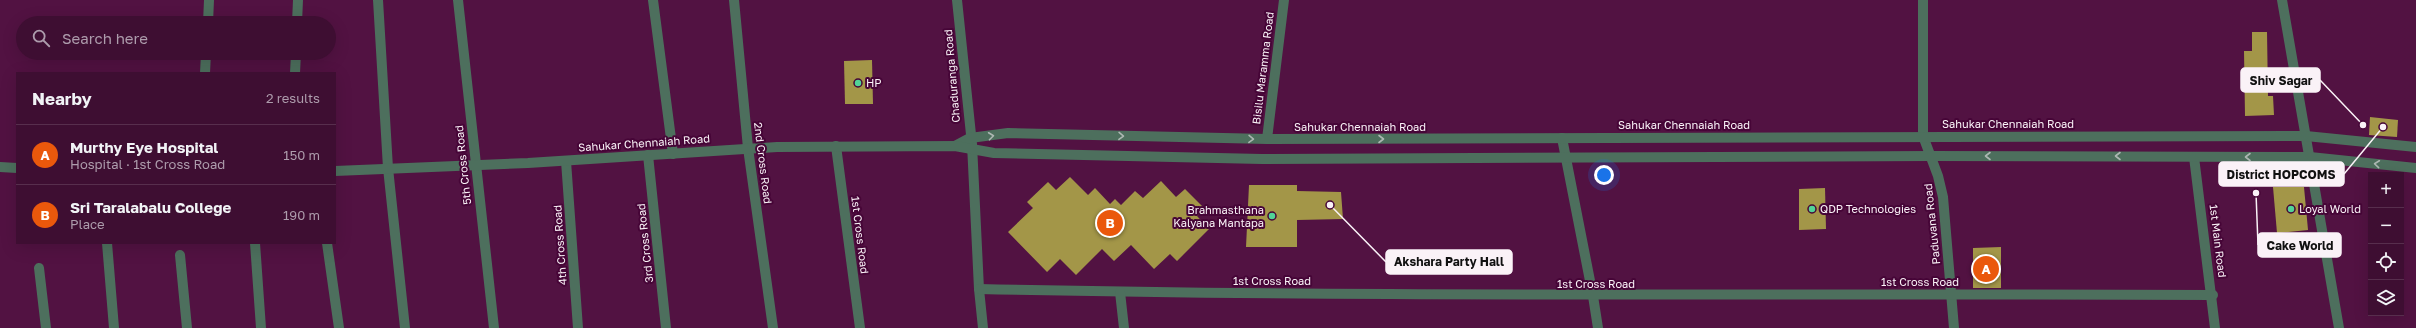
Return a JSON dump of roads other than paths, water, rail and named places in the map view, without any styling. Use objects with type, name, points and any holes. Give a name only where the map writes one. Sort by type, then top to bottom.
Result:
[{"type":"street","points":[[208,16],[209,0]]},
{"type":"street","points":[[297,16],[298,0]]},
{"type":"street","points":[[378,0],[388,168],[405,328]]},
{"type":"street","name":"5th Cross Road","points":[[458,0],[494,328]]},
{"type":"street","points":[[653,0],[674,154]]},
{"type":"street","name":"2nd Cross Road","points":[[734,0],[748,148],[773,328]]},
{"type":"street","name":"Chaduranga Road","points":[[957,0],[972,150],[979,289],[983,328]]},
{"type":"street","name":"Bisilu Maramma Road","points":[[1267,139],[1284,0]]},
{"type":"street","name":"Paduvana Road","points":[[1923,0],[1923,136],[1938,176],[1943,197],[1954,328]]},
{"type":"street","points":[[2282,0],[2339,328]]},
{"type":"street","points":[[205,72],[206,60]]},
{"type":"street","points":[[295,72],[296,60]]},
{"type":"street","name":"Sahukar Chennaiah Road","points":[[955,146],[970,138],[1008,134],[1267,139],[2306,136],[2416,147]]},
{"type":"street","points":[[1562,138],[1594,296],[1598,328]]},
{"type":"street","name":"Sahukar Chennaiah Road","points":[[336,171],[566,161],[748,148],[836,146],[955,146],[994,153],[1262,159],[1930,156],[2310,157],[2416,168]]},
{"type":"street","name":"1st Cross Road","points":[[836,146],[860,328]]},
{"type":"street","name":"3rd Cross Road","points":[[648,155],[666,328]]},
{"type":"street","name":"1st Main Road","points":[[2194,157],[2215,328]]},
{"type":"street","name":"4th Cross Road","points":[[566,161],[578,328]]},
{"type":"street","points":[[1,168],[16,168]]},
{"type":"street","points":[[108,244],[114,328]]},
{"type":"street","points":[[255,244],[261,328]]},
{"type":"street","points":[[327,244],[339,328]]},
{"type":"street","points":[[180,255],[187,328]]},
{"type":"street","points":[[40,268],[46,328]]},
{"type":"street","name":"1st Cross Road","points":[[979,289],[1120,292],[1594,296],[1951,293],[2212,295]]},
{"type":"street","points":[[1120,292],[1124,328]]},
{"type":"place","name":"HP","points":[[858,83]]},
{"type":"place","name":"Shiv Sagar","points":[[2363,125]]},
{"type":"place","name":"District HOPCOMS","points":[[2383,127]]},
{"type":"place","name":"Cake World","points":[[2256,193]]},
{"type":"place","name":"Akshara Party Hall","points":[[1330,205]]},
{"type":"place","name":"QDP Technologies","points":[[1812,209]]},
{"type":"place","name":"Loyal World","points":[[2291,209]]},
{"type":"place","name":"Brahmasthana Kalyana Mantapa","points":[[1272,216]]},
{"type":"place","name":"Sri Taralabalu College","points":[[1110,223]]},
{"type":"place","name":"Murthy Eye Hospital","points":[[1986,269]]}]
